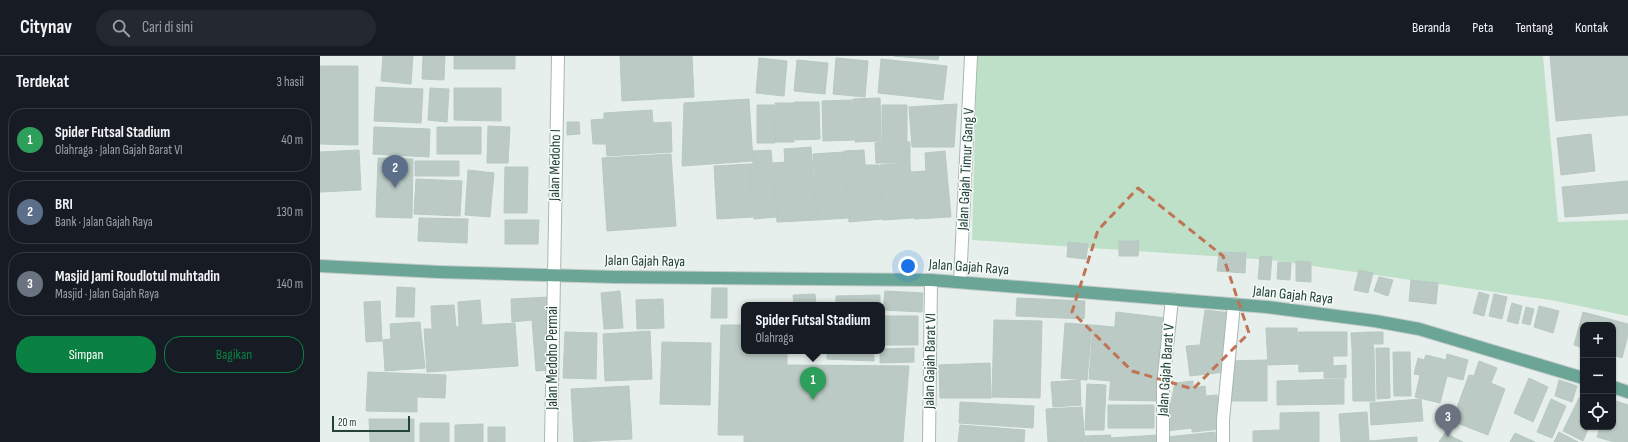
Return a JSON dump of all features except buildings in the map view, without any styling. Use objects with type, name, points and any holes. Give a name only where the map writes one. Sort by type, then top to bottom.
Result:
[{"type":"main road","name":"Jalan Gajah Raya","points":[[320,266],[439,272],[553,274],[615,277],[802,277],[931,280],[1234,304],[1375,320],[1419,329],[1580,377]]},
{"type":"main road","points":[[1616,388],[1628,392]]},
{"type":"street","name":"Jalan Medoho I","points":[[553,274],[558,56]]},
{"type":"street","name":"Jalan Gajah Timur Gang V","points":[[960,282],[971,56]]},
{"type":"street","name":"Jalan Medoho Permai","points":[[551,442],[553,274]]},
{"type":"street","name":"Jalan Gajah Barat VI","points":[[929,442],[931,280]]},
{"type":"street","name":"Jalan Gajah Barat V","points":[[1163,442],[1163,385],[1172,299]]},
{"type":"street","points":[[1223,442],[1223,420],[1234,304]]},
{"type":"highlighted area","points":[[1138,188],[1223,256],[1249,333],[1193,389],[1132,371],[1072,312],[1098,230]]},
{"type":"green space","points":[[977,56],[1543,56],[1558,222],[1628,220],[1628,316],[1551,300],[1271,260],[972,240]]},
{"type":"place","name":"BRI","points":[[395,188]]},
{"type":"place","name":"Spider Futsal Stadium","points":[[813,400]]},
{"type":"place","name":"Masjid Jami Roudlotul muhtadin","points":[[1448,437]]}]
